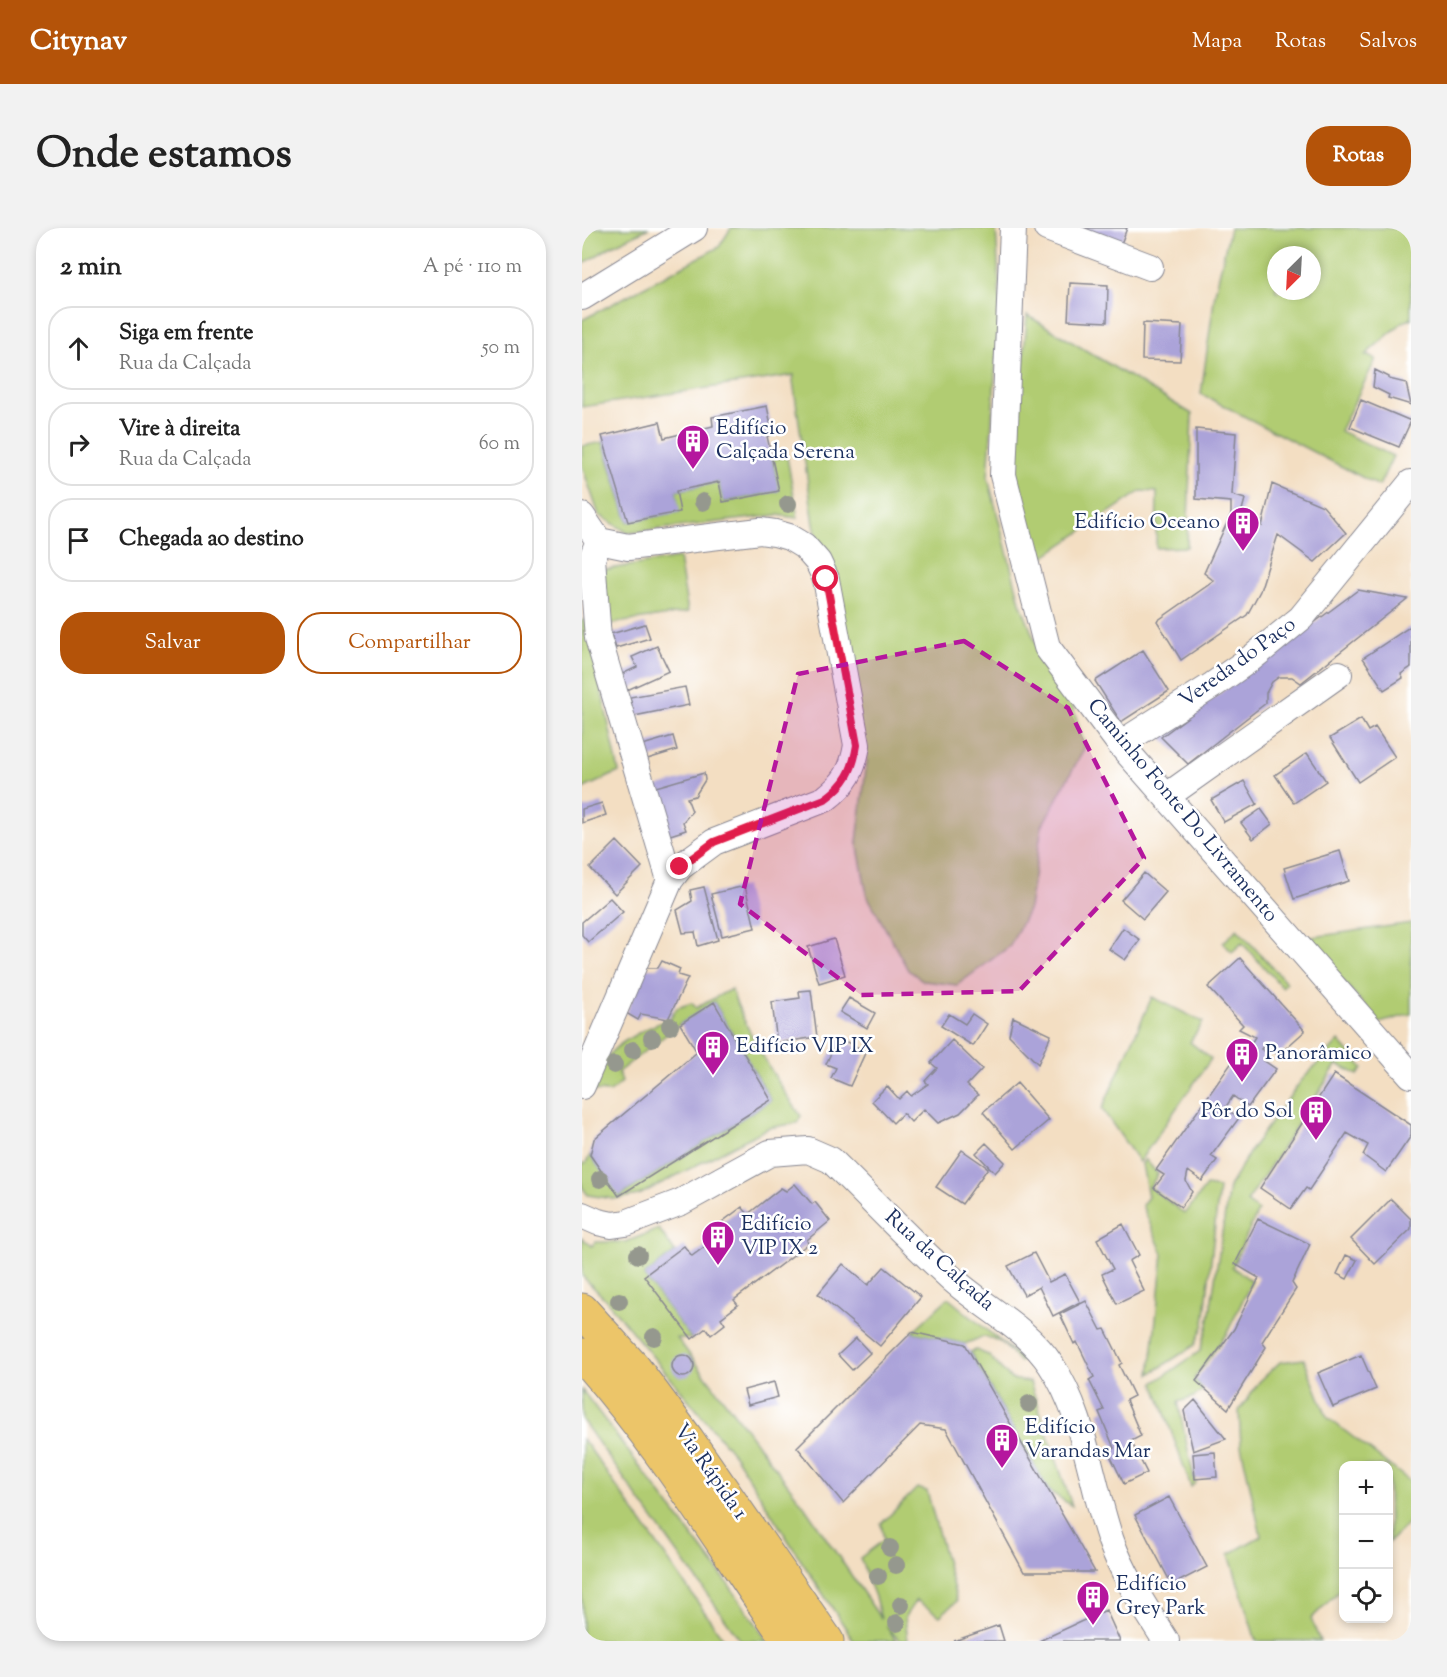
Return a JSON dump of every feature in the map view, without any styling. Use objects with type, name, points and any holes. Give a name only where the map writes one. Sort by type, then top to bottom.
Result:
[{"type":"highway","name":"Via Rápida 1","points":[[582,1311],[635,1369],[681,1430],[827,1641]]},
{"type":"highway","name":"Via Rápida 1","points":[[582,1355],[617,1394],[663,1455],[789,1641]]},
{"type":"street","points":[[582,297],[694,228]]},
{"type":"street","name":"Caminho Fonte Do Livramento","points":[[1012,228],[1003,475],[1047,647],[1120,744],[1411,1075]]},
{"type":"street","points":[[1047,228],[1150,267]]},
{"type":"street","name":"Vereda do Paço","points":[[1120,744],[1253,657],[1301,618],[1411,483]]},
{"type":"street","points":[[582,516],[599,540],[628,547],[760,531],[789,537],[804,546],[818,562],[826,579],[857,745],[854,765],[838,790],[825,799],[714,842],[680,867],[670,880],[582,1086]]},
{"type":"street","points":[[599,540],[592,558],[598,638],[670,880]]},
{"type":"street","points":[[1167,796],[1339,674]]},
{"type":"street","name":"Rua da Calçada","points":[[582,1215],[612,1225],[626,1223],[681,1202],[770,1153],[808,1150],[831,1160],[952,1280],[1008,1322],[1051,1363],[1069,1395],[1111,1542],[1129,1582],[1166,1641]]},
{"type":"highlighted area","points":[[964,641],[1068,708],[1144,858],[1019,991],[861,995],[740,904],[798,674]]},
{"type":"green space","points":[[582,228],[649,228],[610,247],[582,265]]},
{"type":"green space","points":[[731,228],[996,228],[1000,302],[988,478],[1020,602],[1040,654],[1071,701],[1085,747],[1042,826],[1029,908],[1010,946],[957,985],[924,981],[908,970],[867,895],[857,842],[867,760],[814,524],[794,375],[582,407],[582,320],[719,247]]},
{"type":"green space","points":[[1230,228],[1411,228],[1411,319],[1403,322],[1365,355],[1376,359],[1340,431],[1393,456],[1379,486],[1201,394],[1215,293]]},
{"type":"green space","points":[[1027,315],[1192,414],[1187,547],[1156,548],[1157,492],[1141,491],[1036,562],[1015,474]]},
{"type":"green space","points":[[603,442],[628,522],[679,512],[676,491],[719,482],[724,502],[778,491],[772,458],[787,457],[798,518],[777,515],[628,533],[599,515],[582,466],[582,446]]},
{"type":"green space","points":[[679,558],[688,612],[610,624],[602,570]]},
{"type":"green space","points":[[586,619],[619,772],[582,789],[582,621]]},
{"type":"green space","points":[[1411,923],[1411,1014],[1380,1023],[1305,938]]},
{"type":"green space","points":[[1237,929],[1287,983],[1282,987],[1242,943],[1232,952],[1223,943]]},
{"type":"green space","points":[[731,989],[762,1055],[801,1116],[797,1123],[768,1128],[639,1195],[614,1199],[588,1195],[582,1187],[582,1164],[586,1163],[590,1155],[620,1196],[771,1100],[714,1002],[680,1024],[618,1072],[622,1082],[610,1092],[593,1091],[608,1056],[619,1045],[646,1029],[669,1021],[677,1008],[692,1003],[696,1008]]},
{"type":"green space","points":[[1152,997],[1203,1022],[1190,1042],[1211,1059],[1139,1162],[1102,1109]]},
{"type":"green space","points":[[1339,1041],[1363,1068],[1358,1075],[1337,1064],[1247,1202],[1258,1211],[1232,1267],[1252,1281],[1227,1333],[1194,1379],[1203,1390],[1194,1397],[1178,1402],[1195,1483],[1191,1487],[1154,1383],[1200,1351],[1208,1325],[1229,1187],[1252,1148],[1301,1081]]},
{"type":"green space","points":[[1145,1159],[1158,1174],[1150,1187],[1185,1214],[1206,1186],[1219,1188],[1204,1324],[1195,1345],[1150,1374],[1163,1254],[1142,1205],[1148,1197],[1142,1164]]},
{"type":"green space","points":[[659,1229],[675,1252],[644,1276],[692,1339],[677,1338],[805,1507],[881,1619],[860,1558],[884,1540],[881,1524],[917,1488],[927,1491],[957,1601],[940,1616],[916,1600],[905,1617],[908,1641],[900,1641],[886,1626],[896,1641],[854,1641],[735,1456],[605,1299],[582,1276],[582,1238],[592,1246],[595,1242],[626,1242]]},
{"type":"green space","points":[[948,1298],[1023,1360],[1020,1362],[1002,1343],[991,1338],[982,1337],[965,1344],[912,1332]]},
{"type":"green space","points":[[976,1350],[988,1355],[1011,1379],[1030,1382],[1072,1506],[1049,1491],[970,1352]]},
{"type":"green space","points":[[1304,1359],[1327,1417],[1384,1461],[1339,1461],[1339,1591],[1311,1619],[1320,1641],[1256,1641],[1229,1554],[1261,1536],[1241,1446],[1239,1411],[1259,1382],[1280,1362]]},
{"type":"green space","points":[[582,1390],[727,1582],[768,1641],[741,1641],[582,1420]]},
{"type":"green space","points":[[582,1439],[588,1446],[725,1641],[582,1641]]},
{"type":"green space","points":[[1393,1468],[1411,1482],[1411,1520],[1393,1538]]},
{"type":"building","points":[[1079,228],[1127,228],[1121,244]]},
{"type":"building","points":[[1070,283],[1108,285],[1107,322],[1068,320]]},
{"type":"building","points":[[1143,323],[1182,325],[1180,361],[1142,360]]},
{"type":"building","points":[[1375,370],[1389,379],[1406,383],[1411,405],[1388,398],[1389,395],[1373,387]]},
{"type":"building","points":[[1361,400],[1411,421],[1399,447],[1350,427]]},
{"type":"building","name":"Edifício Calçada Serena","points":[[767,406],[773,435],[767,436],[779,491],[723,502],[719,482],[676,491],[680,512],[628,522],[602,436],[660,422],[664,438],[713,426],[712,417]]},
{"type":"building","name":"Edifício Oceano","points":[[1196,429],[1236,433],[1232,495],[1245,499],[1241,514],[1262,526],[1272,484],[1323,506],[1346,533],[1315,562],[1278,535],[1260,591],[1247,615],[1181,660],[1157,621],[1214,581],[1204,573],[1231,514],[1231,502],[1196,499]]},
{"type":"building","points":[[1358,590],[1407,599],[1301,683],[1292,677],[1279,677],[1272,682],[1266,693],[1266,703],[1188,764],[1161,737]]},
{"type":"building","points":[[645,624],[650,638],[616,648],[611,634]]},
{"type":"building","points":[[1411,626],[1411,667],[1401,674],[1403,678],[1384,690],[1363,658]]},
{"type":"building","points":[[657,646],[669,671],[625,691],[618,676],[637,667],[632,657]]},
{"type":"building","points":[[1143,650],[1169,691],[1121,722],[1095,681]]},
{"type":"building","points":[[685,687],[689,705],[634,716],[630,697]]},
{"type":"building","points":[[1361,719],[1368,731],[1375,727],[1395,757],[1358,782],[1330,738]]},
{"type":"building","points":[[673,736],[677,750],[644,760],[639,746]]},
{"type":"building","points":[[1307,753],[1326,781],[1294,803],[1275,775]]},
{"type":"building","points":[[704,773],[705,780],[695,796],[687,798],[692,811],[683,822],[686,830],[664,837],[649,789]]},
{"type":"building","points":[[1244,781],[1257,804],[1224,822],[1211,800]]},
{"type":"building","points":[[602,803],[606,815],[582,823],[582,809]]},
{"type":"building","points":[[1261,809],[1272,824],[1253,839],[1241,823]]},
{"type":"building","points":[[617,841],[642,867],[615,894],[590,868]]},
{"type":"building","points":[[1340,851],[1349,881],[1294,899],[1284,868]]},
{"type":"building","points":[[1144,873],[1166,892],[1143,919],[1121,900]]},
{"type":"building","points":[[745,886],[755,928],[722,936],[711,894]]},
{"type":"building","points":[[704,887],[718,940],[698,946],[695,932],[683,933],[677,910],[692,901],[690,890]]},
{"type":"building","points":[[610,898],[623,912],[588,942],[582,935],[582,922]]},
{"type":"building","points":[[1123,928],[1140,940],[1125,960],[1109,949]]},
{"type":"building","points":[[834,939],[845,975],[819,983],[808,947]]},
{"type":"building","name":"Panorâmico","points":[[1240,958],[1305,1031],[1278,1055],[1264,1045],[1261,1049],[1268,1053],[1263,1060],[1276,1069],[1248,1107],[1233,1096],[1225,1108],[1239,1118],[1211,1156],[1217,1160],[1202,1181],[1188,1171],[1186,1181],[1192,1192],[1181,1207],[1154,1188],[1164,1175],[1156,1170],[1242,1048],[1250,1045],[1255,1037],[1239,1029],[1243,1025],[1208,987]]},
{"type":"building","points":[[662,961],[680,969],[678,975],[688,978],[668,1019],[641,1014],[638,1020],[626,1013],[645,968],[658,968]]},
{"type":"building","points":[[811,990],[817,1037],[777,1043],[772,1002],[800,998],[799,991]]},
{"type":"building","points":[[849,998],[875,1013],[867,1028],[840,1012]]},
{"type":"building","name":"Edifício VIP IX","points":[[714,1002],[771,1100],[619,1196],[590,1155],[594,1139],[697,1052],[680,1024]]},
{"type":"building","points":[[949,1014],[965,1024],[972,1014],[987,1024],[973,1046],[941,1026]]},
{"type":"building","points":[[1013,1017],[1051,1035],[1038,1064],[1009,1035]]},
{"type":"building","points":[[838,1038],[866,1051],[850,1086],[831,1078],[836,1068],[826,1064]]},
{"type":"building","points":[[952,1040],[982,1069],[967,1085],[978,1095],[960,1113],[938,1123],[924,1109],[911,1122],[903,1113],[893,1123],[872,1101],[887,1086],[899,1099],[907,1091],[911,1096],[928,1084],[925,1081],[937,1068],[931,1063]]},
{"type":"building","name":"Pôr do Sol","points":[[1334,1074],[1411,1125],[1411,1136],[1386,1172],[1363,1155],[1368,1145],[1347,1133],[1309,1190],[1306,1188],[1291,1209],[1260,1188]]},
{"type":"building","points":[[1017,1083],[1049,1120],[1015,1149],[983,1112]]},
{"type":"building","points":[[986,1143],[1005,1162],[995,1173],[976,1153]]},
{"type":"building","points":[[962,1150],[988,1168],[962,1204],[936,1187]]},
{"type":"building","name":"Edifício VIP IX 2","points":[[795,1184],[812,1204],[815,1202],[830,1221],[807,1240],[808,1244],[734,1300],[738,1305],[721,1318],[725,1324],[711,1335],[706,1328],[692,1339],[644,1276],[684,1246],[692,1256],[723,1233],[718,1225],[742,1207],[748,1214],[781,1188],[786,1191]]},
{"type":"building","points":[[1391,1199],[1411,1219],[1411,1229],[1375,1264],[1351,1239]]},
{"type":"building","points":[[1258,1219],[1310,1244],[1292,1283],[1296,1289],[1262,1342],[1266,1347],[1228,1409],[1196,1381],[1234,1329],[1259,1278],[1235,1264]]},
{"type":"building","points":[[1123,1224],[1139,1255],[1129,1261],[1144,1291],[1117,1304],[1102,1274],[1113,1269],[1097,1239]]},
{"type":"building","points":[[1034,1253],[1049,1282],[1065,1274],[1080,1302],[1053,1316],[1039,1287],[1024,1295],[1008,1266]]},
{"type":"building","points":[[1346,1255],[1357,1260],[1347,1279],[1337,1274]]},
{"type":"building","points":[[843,1264],[868,1285],[884,1267],[921,1297],[880,1346],[818,1294]]},
{"type":"building","points":[[1086,1301],[1101,1330],[1105,1329],[1122,1363],[1119,1365],[1134,1396],[1126,1400],[1141,1436],[1131,1441],[1147,1473],[1124,1484],[1108,1451],[1114,1448],[1099,1412],[1104,1410],[1089,1380],[1094,1377],[1077,1342],[1074,1344],[1060,1314]]},
{"type":"building","name":"Edifício Varandas Mar","points":[[912,1332],[965,1344],[1095,1572],[1024,1572],[946,1429],[920,1425],[843,1503],[797,1447]]},
{"type":"building","points":[[856,1338],[870,1353],[852,1370],[838,1355]]},
{"type":"building","points":[[683,1355],[693,1362],[694,1366],[687,1376],[683,1377],[673,1370],[672,1366],[679,1356]]},
{"type":"building","points":[[1361,1355],[1376,1389],[1333,1407],[1318,1373]]},
{"type":"building","points":[[774,1382],[778,1397],[748,1405],[744,1390]]},
{"type":"building","points":[[1195,1400],[1226,1439],[1193,1451],[1184,1411]]},
{"type":"building","points":[[1215,1452],[1217,1477],[1195,1479],[1193,1454]]},
{"type":"building","points":[[1169,1497],[1207,1567],[1172,1585],[1135,1515]]},
{"type":"building","name":"Edifício Grey Park","points":[[1106,1610],[1120,1641],[1039,1641]]},
{"type":"building","points":[[999,1625],[1004,1641],[954,1641]]},
{"type":"place","name":"Edifício Calçada Serena","points":[[693,470]]},
{"type":"place","name":"Edifício Oceano","points":[[1243,552]]},
{"type":"place","name":"Edifício VIP IX","points":[[713,1076]]},
{"type":"place","name":"Panorâmico","points":[[1242,1083]]},
{"type":"place","name":"Pôr do Sol","points":[[1316,1141]]},
{"type":"place","name":"Edifício VIP IX 2","points":[[718,1266]]},
{"type":"place","name":"Edifício Varandas Mar","points":[[1002,1469]]},
{"type":"place","name":"Edifício Grey Park","points":[[1093,1626]]},
{"type":"route","points":[[680,867],[696,853],[714,842],[825,799],[838,790],[854,765],[857,745],[826,579]]}]
